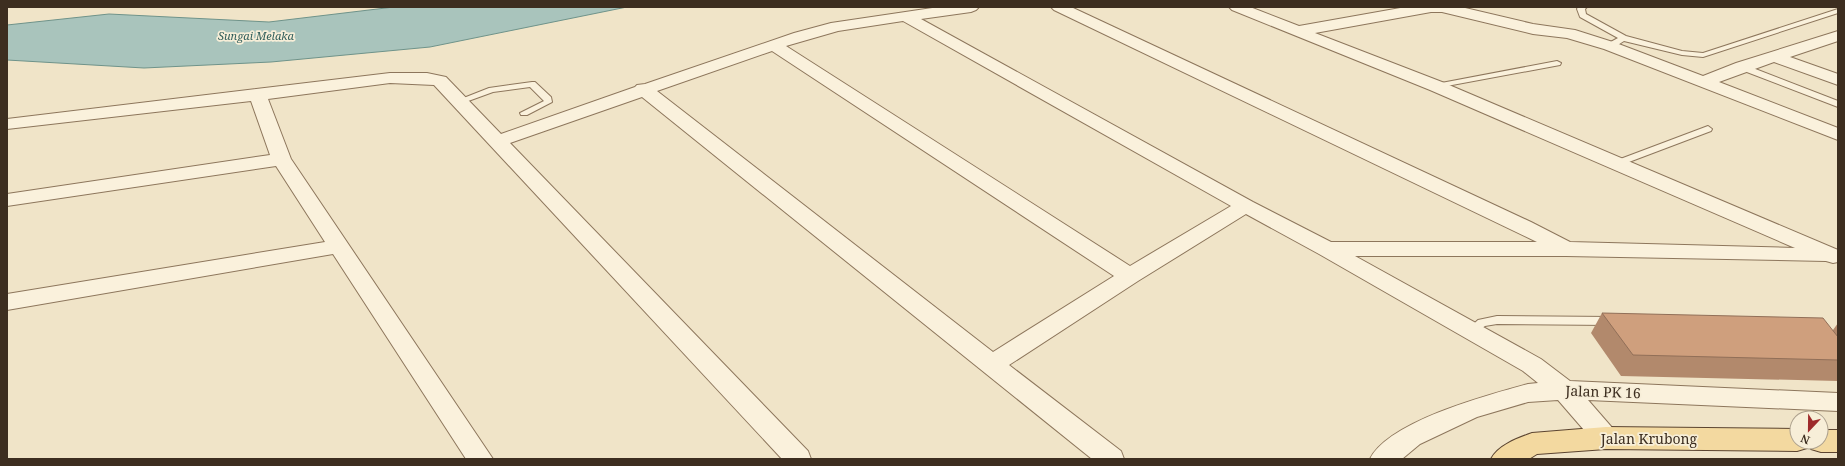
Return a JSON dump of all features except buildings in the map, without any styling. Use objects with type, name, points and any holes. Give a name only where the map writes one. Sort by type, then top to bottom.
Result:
[{"type":"main road","name":"Jalan Krubong","points":[[1505,459],[1532,444],[1606,438],[1789,440]]},
{"type":"street","points":[[498,141],[772,45],[837,26],[970,7]]},
{"type":"street","points":[[1060,7],[1517,223],[1566,249]]},
{"type":"street","points":[[1237,7],[1436,86],[1836,256]]},
{"type":"street","points":[[1298,31],[1431,7],[1442,7],[1533,29],[1569,33],[1617,42],[1706,81],[1838,134]]},
{"type":"street","points":[[905,16],[1246,206],[1327,249],[1532,365],[1564,390],[1606,438]]},
{"type":"street","points":[[1706,81],[1742,67],[1838,36]]},
{"type":"street","points":[[772,45],[1130,276]]},
{"type":"street","points":[[1776,57],[1838,80]]},
{"type":"street","points":[[7,124],[390,78],[427,78],[440,81],[798,459]]},
{"type":"street","points":[[643,89],[1111,459]]},
{"type":"street","points":[[258,95],[281,160],[480,459]]},
{"type":"street","points":[[7,200],[281,160]]},
{"type":"street","points":[[991,365],[1130,276],[1246,206]]},
{"type":"street","points":[[7,302],[339,246]]},
{"type":"street","points":[[1327,249],[1566,249],[1836,256]]},
{"type":"street","name":"Jalan PK 16","points":[[1383,459],[1411,437],[1469,410],[1528,393],[1564,390],[1838,402]]},
{"type":"lane","points":[[1583,7],[1581,9],[1583,15],[1617,42],[1703,55],[1838,11]]},
{"type":"lane","points":[[1436,86],[1557,63]]},
{"type":"lane","points":[[1742,67],[1838,104]]},
{"type":"lane","points":[[460,101],[492,90],[532,84],[548,99],[548,102],[524,113]]},
{"type":"lane","points":[[1618,163],[1708,129]]},
{"type":"lane","points":[[1472,331],[1482,324],[1497,320],[1625,321]]},
{"type":"water","name":"Sungai Melaka","points":[[394,7],[627,7],[430,47],[271,62],[144,68],[7,60],[7,25],[109,14],[269,22]]}]
